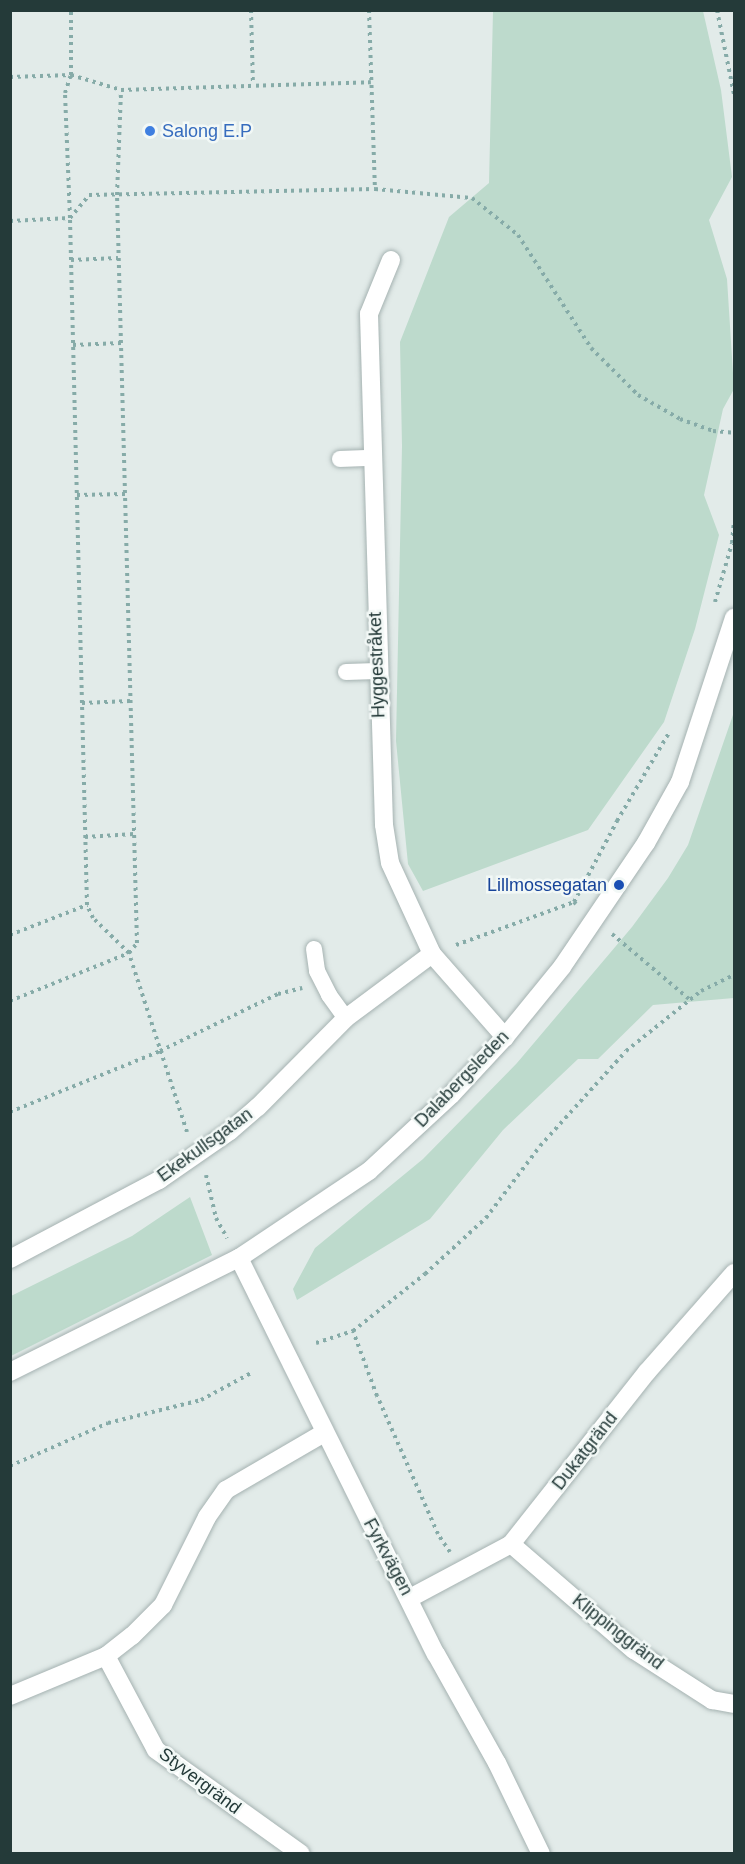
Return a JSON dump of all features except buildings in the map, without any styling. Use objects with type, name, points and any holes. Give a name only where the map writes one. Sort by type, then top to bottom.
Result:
[{"type":"street","name":"Hyggestråket","points":[[391,260],[369,314],[381,780],[390,863],[432,954],[504,1037]]},
{"type":"street","name":"Dalabergsleden","points":[[10,1372],[239,1258],[369,1171],[451,1095],[504,1037],[596,920],[668,807],[680,782],[735,618]]},
{"type":"street","name":"Ekekullsgatan","points":[[10,1259],[159,1180],[196,1155],[258,1107],[346,1018],[432,954]]},
{"type":"street","name":"Fyrkvägen","points":[[239,1258],[324,1433],[410,1598],[436,1654],[497,1762],[541,1854]]},
{"type":"street","name":"Dukatgränd","points":[[410,1598],[511,1544],[647,1372],[735,1274]]},
{"type":"street","points":[[10,1696],[106,1656],[132,1636],[163,1605],[207,1517],[226,1490],[324,1433]]},
{"type":"street","name":"Klippinggränd","points":[[511,1544],[634,1650],[711,1700],[735,1704]]},
{"type":"street","name":"Styvergränd","points":[[106,1656],[156,1750],[301,1854]]},
{"type":"lane","points":[[340,459],[372,458]]},
{"type":"lane","points":[[346,672],[377,671]]},
{"type":"lane","points":[[314,949],[317,971],[329,995],[346,1018]]},
{"type":"path","points":[[70,10],[71,75],[65,93],[87,905],[93,918],[129,953],[160,1051],[196,1155],[206,1176],[216,1218],[239,1258]]},
{"type":"path","points":[[251,10],[253,84]]},
{"type":"path","points":[[369,10],[375,189]]},
{"type":"path","points":[[717,10],[735,94]]},
{"type":"path","points":[[10,77],[71,75],[121,90],[371,82]]},
{"type":"path","points":[[10,1001],[129,953],[137,943],[118,258],[117,195],[121,90]]},
{"type":"path","points":[[10,221],[70,218],[89,195],[375,189],[472,198],[518,235],[591,348],[638,395],[680,419],[712,431],[735,433]]},
{"type":"path","points":[[71,260],[118,258]]},
{"type":"path","points":[[73,345],[121,343]]},
{"type":"path","points":[[77,495],[125,494]]},
{"type":"path","points":[[82,703],[130,701]]},
{"type":"path","points":[[85,837],[134,834]]},
{"type":"path","points":[[432,954],[574,902]]},
{"type":"path","points":[[10,935],[87,905]]},
{"type":"path","points":[[316,1342],[353,1331],[425,1274],[486,1218],[540,1146],[626,1051],[701,991],[735,975]]},
{"type":"path","points":[[10,1112],[160,1051],[278,994],[326,985]]},
{"type":"path","points":[[353,1331],[377,1396],[438,1534],[462,1571]]},
{"type":"path","points":[[10,1466],[108,1423],[201,1400],[253,1372]]},
{"type":"green space","points":[[493,11],[703,11],[721,90],[732,177],[709,220],[727,279],[734,389],[723,409],[704,495],[719,535],[695,629],[664,722],[588,830],[423,891],[408,864],[396,741],[402,446],[400,342],[449,217],[489,183]]},
{"type":"green space","points":[[734,712],[734,998],[653,1005],[598,1059],[578,1059],[503,1130],[430,1219],[297,1300],[293,1289],[315,1248],[423,1159],[517,1063],[632,927],[668,878],[688,845]]},
{"type":"green space","points":[[190,1197],[212,1255],[11,1356],[11,1296],[132,1236]]},
{"type":"place","name":"Salong E.P","points":[[150,131]]},
{"type":"place","name":"Lillmossegatan","points":[[619,885]]}]
